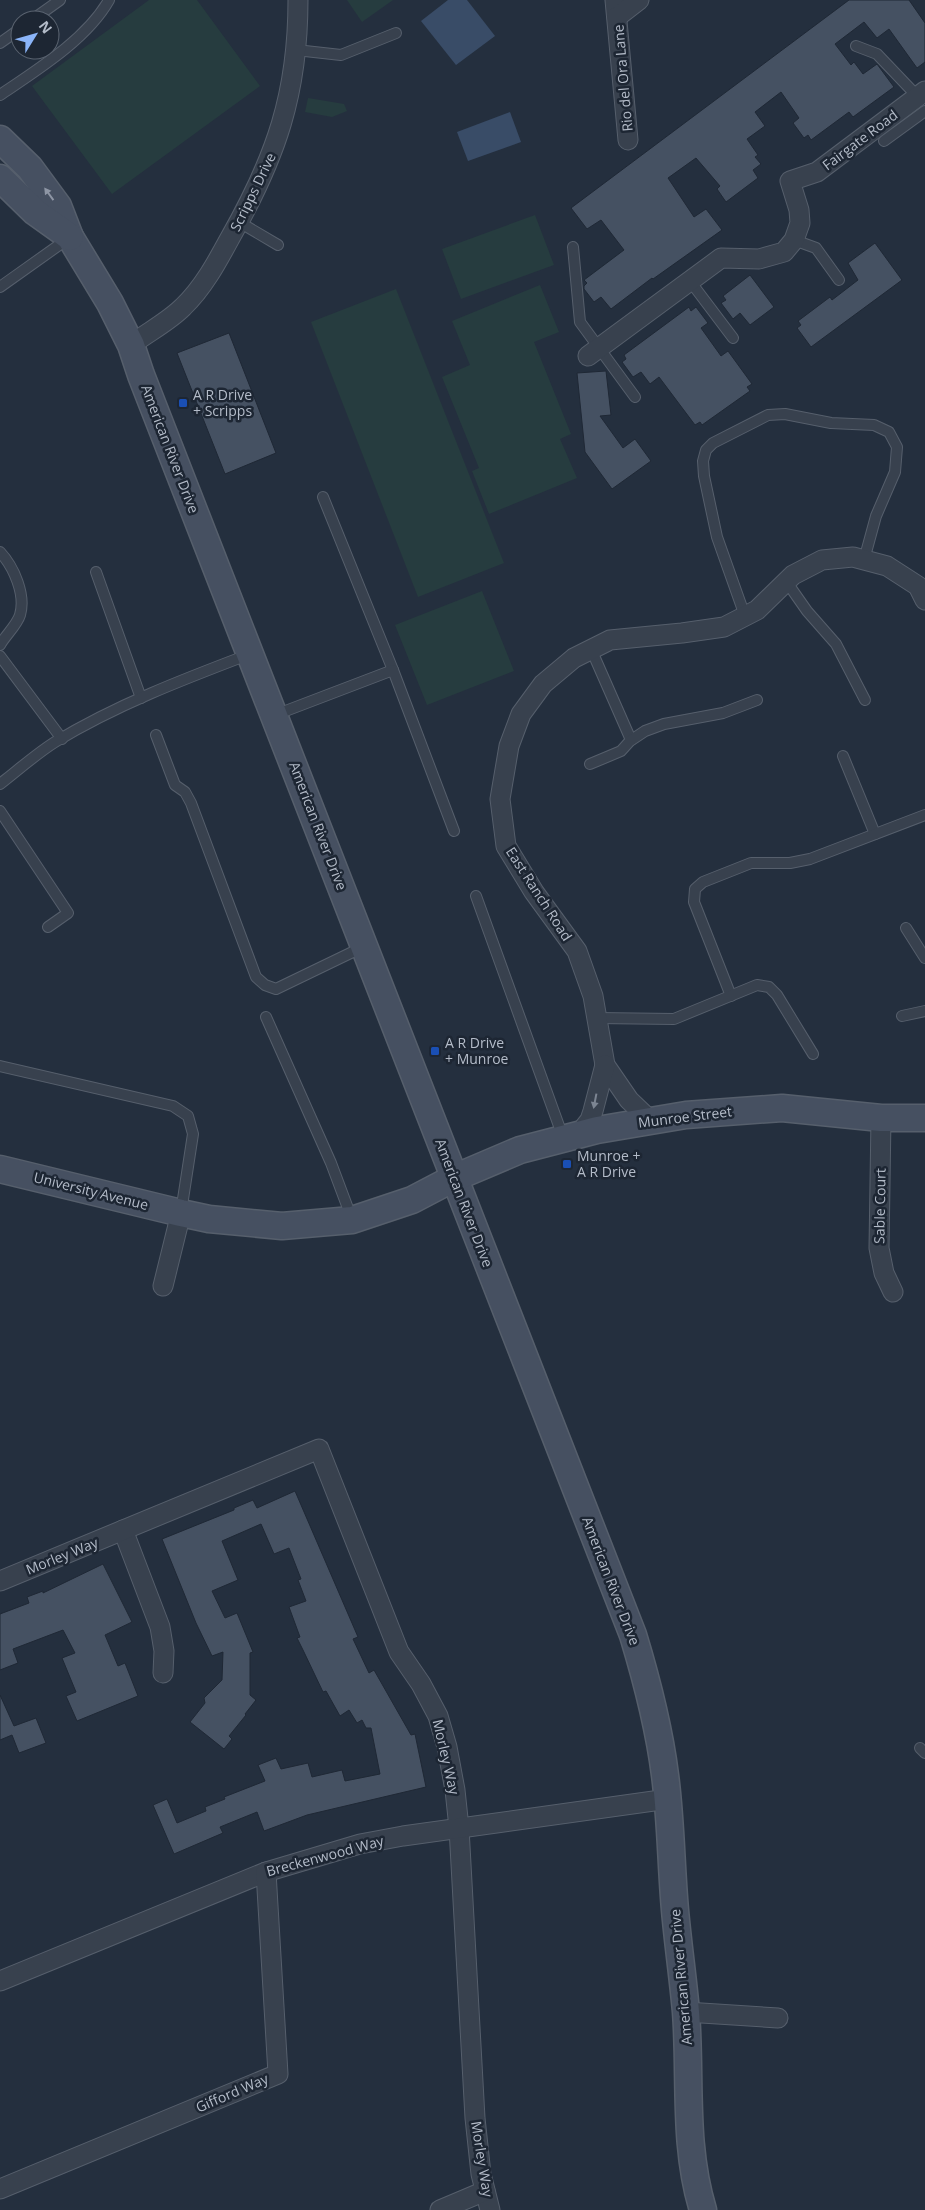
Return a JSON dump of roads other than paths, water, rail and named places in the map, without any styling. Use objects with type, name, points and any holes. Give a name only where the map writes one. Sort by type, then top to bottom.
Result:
[{"type":"street","name":"Scripps Drive","points":[[131,345],[184,307],[211,272],[240,222],[280,133],[293,80],[298,0]]},
{"type":"street","name":"Rio del Ora Lane","points":[[628,140],[616,8],[639,0]]},
{"type":"street","name":"Fairgate Road","points":[[794,240],[800,223],[800,210],[790,181],[816,172],[923,100]]},
{"type":"street","name":"American River Drive","points":[[0,139],[30,168],[58,206],[70,237],[110,303],[131,345],[633,1635],[659,1733],[668,1799],[675,1909],[686,2012],[688,2132],[694,2176],[703,2210]]},
{"type":"street","name":"American River Drive","points":[[0,178],[35,212],[70,237]]},
{"type":"street","points":[[594,352],[721,258],[759,259],[784,252],[794,240]]},
{"type":"street","name":"East Ranch Road","points":[[571,1135],[590,1120],[605,1065],[593,996],[577,951],[534,892],[506,846],[500,799],[509,746],[521,714],[543,684],[574,658],[610,640],[682,633],[724,626],[757,610],[793,575],[822,560],[853,557],[887,566],[918,586],[925,600]]},
{"type":"street","name":"East Ranch Road","points":[[605,1065],[629,1100],[651,1121]]},
{"type":"street","name":"Munroe Street","points":[[454,1178],[520,1150],[571,1135],[686,1114],[782,1108],[881,1118],[925,1118]]},
{"type":"street","name":"Sable Court","points":[[881,1118],[880,1248],[884,1273],[893,1292]]},
{"type":"street","name":"University Avenue","points":[[0,1169],[181,1214],[209,1219],[282,1226],[352,1220],[412,1200],[454,1178]]},
{"type":"street","points":[[162,1286],[181,1214]]},
{"type":"street","name":"Morley Way","points":[[0,1581],[319,1449],[399,1652],[421,1684],[438,1716],[447,1747],[455,1790],[459,1828],[475,2118],[478,2149],[490,2210]]},
{"type":"street","points":[[123,1530],[160,1627],[164,1652],[163,1673]]},
{"type":"street","name":"Breckenwood Way","points":[[0,1980],[266,1872],[360,1844],[459,1828],[668,1799]]},
{"type":"street","name":"Gifford Way","points":[[0,2189],[278,2074],[266,1872]]},
{"type":"street","points":[[686,2012],[778,2018]]},
{"type":"street","points":[[440,2210],[485,2191]]},
{"type":"lane","points":[[46,10],[60,0]]},
{"type":"lane","points":[[1,92],[78,38],[104,10],[109,0]]},
{"type":"lane","points":[[296,50],[341,55],[396,33]]},
{"type":"lane","points":[[856,46],[878,54],[923,100],[884,141]]},
{"type":"lane","points":[[240,222],[278,245]]},
{"type":"lane","points":[[0,287],[70,237]]},
{"type":"lane","points":[[794,240],[816,248],[839,280]]},
{"type":"lane","points":[[573,247],[580,322],[594,352],[635,397]]},
{"type":"lane","points":[[690,280],[733,338]]},
{"type":"lane","points":[[745,616],[717,537],[704,476],[703,461],[706,450],[713,443],[768,415],[785,414],[831,423],[874,425],[890,432],[897,447],[895,472],[876,516],[864,560]]},
{"type":"lane","points":[[323,497],[394,670],[454,831]]},
{"type":"lane","points":[[0,552],[18,582],[21,597],[20,616],[0,645]]},
{"type":"lane","points":[[96,572],[141,698]]},
{"type":"lane","points":[[786,581],[807,611],[836,644],[865,700]]},
{"type":"lane","points":[[591,650],[631,740]]},
{"type":"lane","points":[[0,784],[62,739],[141,698],[250,654]]},
{"type":"lane","points":[[0,656],[62,739]]},
{"type":"lane","points":[[274,715],[394,670]]},
{"type":"lane","points":[[590,764],[621,751],[631,740],[645,731],[664,724],[723,713],[757,700]]},
{"type":"lane","points":[[156,735],[175,785],[185,792],[191,803],[256,977],[265,985],[276,989],[365,946]]},
{"type":"lane","points":[[843,756],[875,834]]},
{"type":"lane","points":[[0,811],[68,913],[48,927]]},
{"type":"lane","points":[[731,996],[694,902],[695,889],[703,882],[750,863],[790,863],[810,859],[925,815]]},
{"type":"lane","points":[[476,896],[571,1135]]},
{"type":"lane","points":[[906,928],[925,958]]},
{"type":"lane","points":[[597,1018],[674,1019],[757,985],[769,986],[813,1054]]},
{"type":"lane","points":[[902,1016],[925,1011]]},
{"type":"lane","points":[[266,1017],[331,1163],[352,1220]]},
{"type":"lane","points":[[0,1066],[173,1106],[182,1110],[188,1116],[194,1134],[181,1214]]},
{"type":"water","points":[[448,0],[467,0],[495,36],[456,65],[421,21]]},
{"type":"water","points":[[510,112],[521,142],[468,161],[457,132]]},
{"type":"place","name":"A R Drive + Scripps","points":[[183,403]]},
{"type":"place","name":"A R Drive + Munroe","points":[[435,1051]]},
{"type":"place","name":"Munroe + A R Drive","points":[[567,1164]]}]
